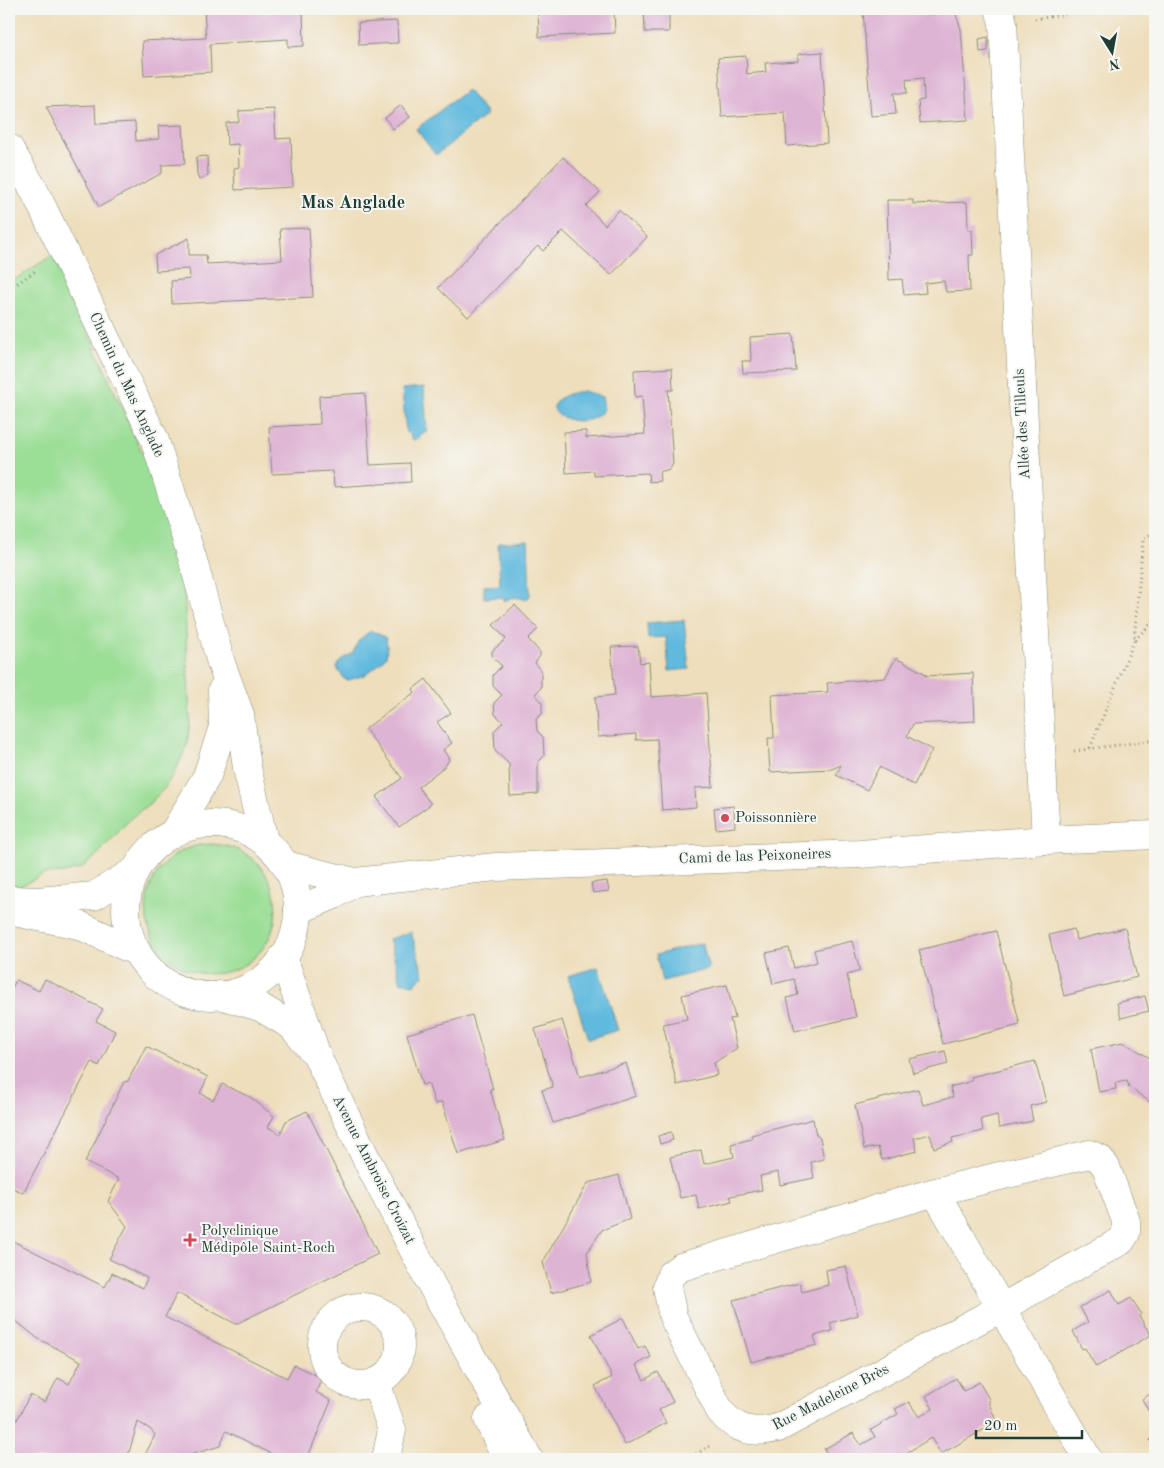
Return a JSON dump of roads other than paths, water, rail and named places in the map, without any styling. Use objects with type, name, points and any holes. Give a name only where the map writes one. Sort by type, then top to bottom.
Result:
[{"type":"street","name":"Allée des Tilleuls","points":[[1001,16],[1046,840]]},
{"type":"street","name":"Chemin du Mas Anglade","points":[[9,148],[34,190],[154,438],[192,557],[221,663],[240,715],[247,768],[264,841]]},
{"type":"street","name":"Chemin du Mas Anglade","points":[[174,832],[207,776],[222,727],[221,663]]},
{"type":"street","points":[[220,824],[243,830],[264,841],[286,865],[295,887],[298,910],[294,935],[283,958],[266,976],[245,989],[220,996],[196,994],[172,986],[152,972],[136,952],[127,926],[126,917],[126,899],[134,872],[150,849],[174,832],[196,825],[220,824]]},
{"type":"street","name":"Cami de las Peixoneires","points":[[286,865],[355,882],[496,866],[860,854],[1046,840],[1155,835]]},
{"type":"street","points":[[9,900],[38,901],[94,896],[134,872]]},
{"type":"street","name":"Cami de las Peixoneires","points":[[298,910],[334,895],[355,882]]},
{"type":"street","points":[[9,911],[79,925],[136,952]]},
{"type":"street","name":"Avenue Ambroise Croizat","points":[[283,958],[317,1056],[366,1158],[431,1284],[529,1459]]},
{"type":"street","name":"Avenue Ambroise Croizat","points":[[220,996],[260,1007],[292,1026],[317,1056]]},
{"type":"street","name":"Rue Madeleine Brès","points":[[1088,1154],[1099,1158],[1106,1167],[1126,1221],[1126,1233],[1121,1241],[778,1428],[763,1432],[745,1430],[729,1422],[720,1411],[673,1318],[667,1287],[671,1274],[681,1267],[935,1192],[1088,1154]]},
{"type":"street","points":[[935,1192],[1088,1459]]},
{"type":"street","name":"Avenue Ambroise Croizat","points":[[431,1284],[506,1459]]},
{"type":"street","points":[[376,1382],[392,1430],[386,1459]]},
{"type":"water","points":[[467,90],[487,114],[436,155],[416,129]]},
{"type":"water","points":[[424,387],[427,432],[422,433],[419,438],[414,440],[409,432],[406,433],[402,389]]},
{"type":"water","points":[[584,391],[602,397],[604,408],[597,416],[588,420],[577,421],[567,419],[554,410],[555,403],[562,397]]},
{"type":"water","points":[[528,541],[530,596],[526,600],[510,598],[505,601],[502,597],[484,598],[484,586],[500,585],[498,543]]},
{"type":"water","points":[[684,620],[689,669],[669,671],[666,637],[648,638],[647,623]]},
{"type":"water","points":[[369,632],[375,632],[386,638],[386,657],[365,675],[349,680],[344,679],[337,668],[338,664],[353,653],[359,640]]},
{"type":"water","points":[[411,932],[424,976],[414,985],[406,982],[401,983],[389,939]]},
{"type":"water","points":[[702,943],[709,969],[662,981],[656,955]]},
{"type":"water","points":[[598,967],[618,1030],[588,1039],[568,976]]},
{"type":"place","name":"Poissonnière","points":[[725,818]]},
{"type":"place","name":"Polyclinique Médipôle Saint-Roch","points":[[190,1240]]},
{"type":"district","name":"Mas Anglade","points":[[353,203]]}]
